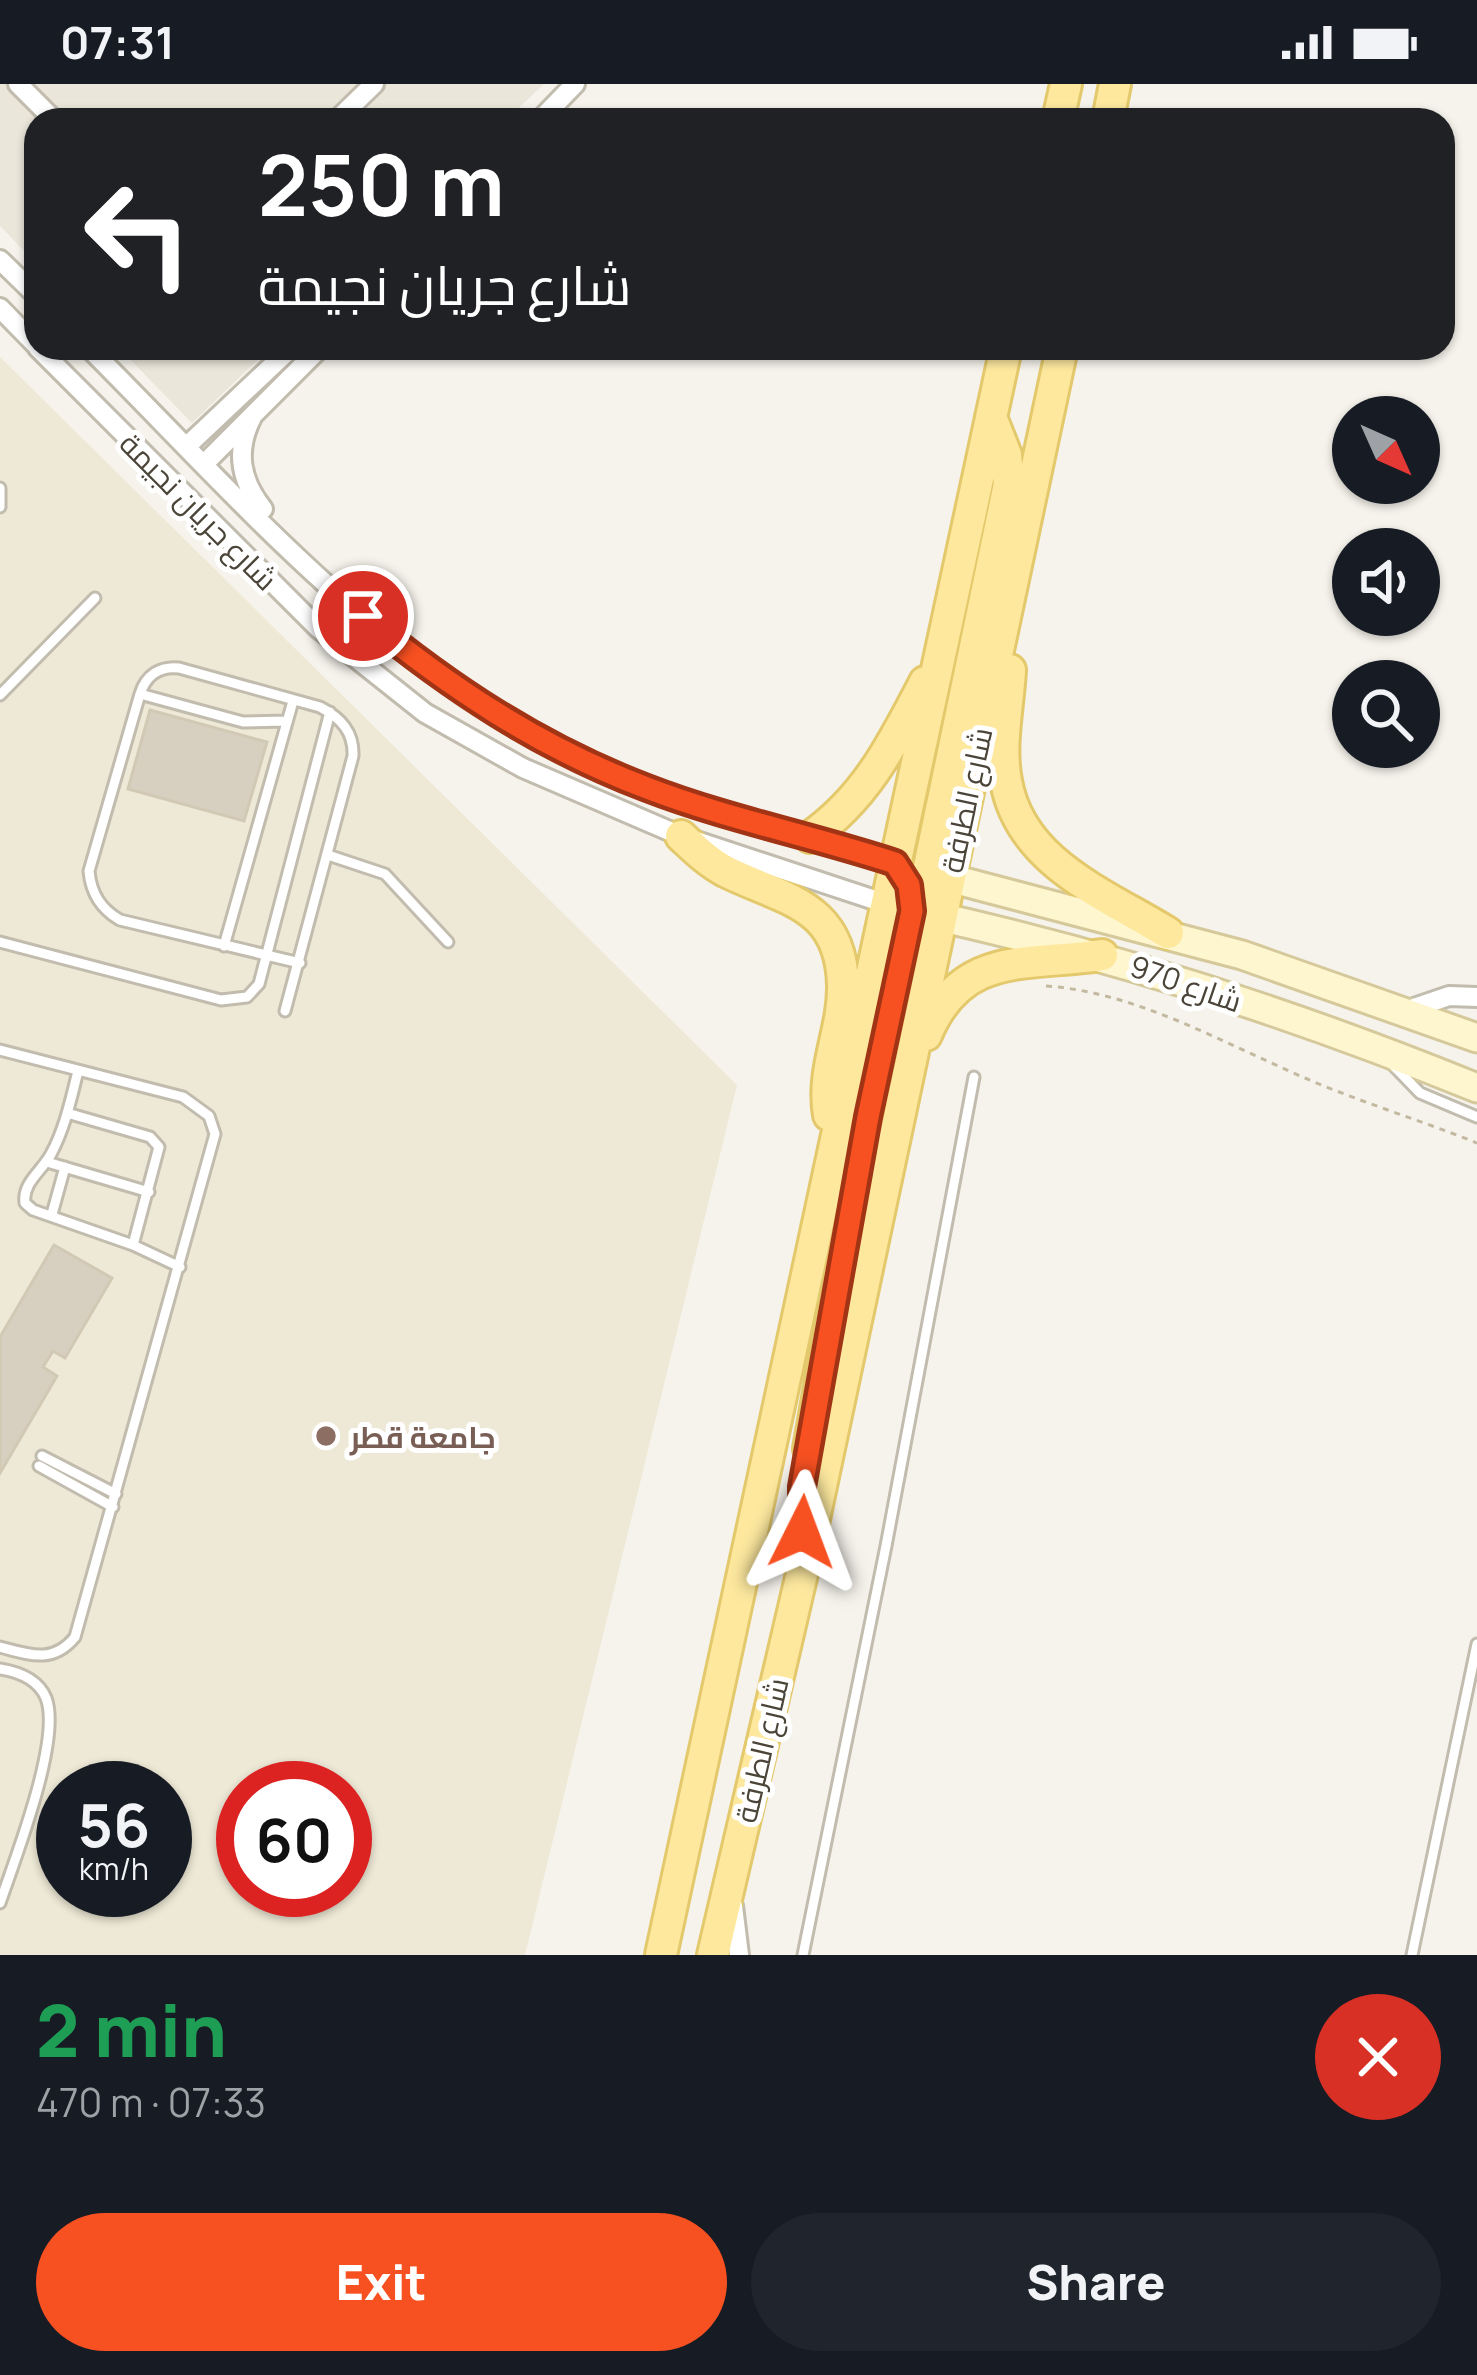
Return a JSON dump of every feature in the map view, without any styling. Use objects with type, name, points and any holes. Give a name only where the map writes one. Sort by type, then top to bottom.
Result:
[{"type":"main road","name":"شارع الطرفة","points":[[895,863],[1003,360]]},
{"type":"main road","name":"شارع الطرفة","points":[[938,875],[1014,589],[1060,360]]},
{"type":"main road","points":[[913,911],[931,899],[938,875],[1007,498],[1006,455],[991,417]]},
{"type":"main road","points":[[1014,589],[1004,747],[1005,780],[1014,810],[1044,855],[1168,933]]},
{"type":"main road","points":[[810,837],[844,813],[862,792],[944,644]]},
{"type":"main road","points":[[681,836],[718,867],[795,900],[830,935],[843,986],[826,1098],[836,1134]]},
{"type":"main road","points":[[807,1552],[799,1520],[802,1487],[868,1117],[913,911],[909,885],[895,863]]},
{"type":"main road","name":"شارع 970","points":[[895,863],[1168,933],[1408,1010],[1477,1038]]},
{"type":"main road","name":"شارع الطرفة","points":[[712,1955],[807,1552],[911,1054],[913,911]]},
{"type":"main road","name":"شارع الطرفة","points":[[661,1955],[836,1134],[913,911]]},
{"type":"main road","name":"شارع 970","points":[[913,911],[1102,956],[1380,1048],[1477,1088]]},
{"type":"main road","points":[[911,1054],[938,1007],[983,970],[1014,962],[1102,956]]},
{"type":"street","points":[[349,108],[374,84]]},
{"type":"street","points":[[552,108],[575,84]]},
{"type":"street","points":[[0,260],[24,284]]},
{"type":"street","name":"شارع جريان نجيمة","points":[[0,308],[24,333]]},
{"type":"street","name":"شارع جريان نجيمة","points":[[50,360],[318,628],[425,713],[482,747],[681,836],[913,911]]},
{"type":"street","name":"شارع جريان نجيمة","points":[[101,360],[340,597],[461,692],[570,755],[688,802],[895,863]]},
{"type":"street","points":[[187,446],[278,360]]},
{"type":"street","points":[[205,464],[308,360]]},
{"type":"street","points":[[253,415],[241,447],[247,484],[260,506],[323,566],[340,597]]},
{"type":"street","points":[[1408,1010],[1449,997],[1477,997]]},
{"type":"street","points":[[730,1881],[739,1955]]},
{"type":"lane","points":[[0,488],[0,507]]},
{"type":"lane","points":[[0,695],[95,598]]},
{"type":"lane","points":[[285,1012],[300,963],[328,855],[353,748],[346,727],[330,712],[172,667],[152,675],[140,694],[89,871],[93,891],[104,908],[121,920],[300,963]]},
{"type":"lane","points":[[140,694],[229,719],[258,724],[287,721]]},
{"type":"lane","points":[[224,946],[293,700]]},
{"type":"lane","points":[[0,941],[229,1002],[254,991],[330,712]]},
{"type":"lane","points":[[328,855],[385,874],[448,942]]},
{"type":"lane","points":[[1380,1048],[1420,1093],[1477,1117]]},
{"type":"lane","points":[[0,1049],[183,1097],[201,1107],[213,1124],[214,1144],[78,1629],[70,1644],[40,1658],[0,1647]]},
{"type":"lane","points":[[78,1071],[47,1162],[26,1186],[23,1197],[33,1210],[180,1267]]},
{"type":"lane","points":[[803,1955],[974,1077]]},
{"type":"lane","points":[[67,1113],[155,1141],[160,1154],[133,1245]]},
{"type":"lane","points":[[47,1162],[148,1192]]},
{"type":"lane","points":[[52,1214],[64,1166]]},
{"type":"lane","points":[[113,1507],[41,1461],[116,1494]]},
{"type":"lane","points":[[1412,1955],[1477,1644]]},
{"type":"lane","points":[[0,1670],[20,1673],[38,1684],[48,1702],[49,1722],[44,1762],[0,1903]]},
{"type":"path","points":[[1043,986],[1071,988],[1206,1031],[1307,1079],[1477,1142]]},
{"type":"shaded area","points":[[0,84],[544,84],[519,108],[24,108],[24,251],[0,226]]},
{"type":"shaded area","name":"جامعة قطر","points":[[0,357],[737,1085],[525,1955],[0,1955]]},
{"type":"shaded area","points":[[131,360],[258,360],[192,423]]},
{"type":"building","points":[[150,710],[267,742],[244,821],[128,789]]},
{"type":"building","points":[[54,1245],[112,1278],[65,1358],[53,1351],[43,1367],[57,1376],[0,1473],[0,1337]]},
{"type":"place","name":"جامعة قطر","points":[[326,1436]]},
{"type":"route","points":[[363,616],[461,692],[570,755],[648,789],[895,863],[905,877],[912,911],[868,1117],[802,1487],[802,1532]]}]
